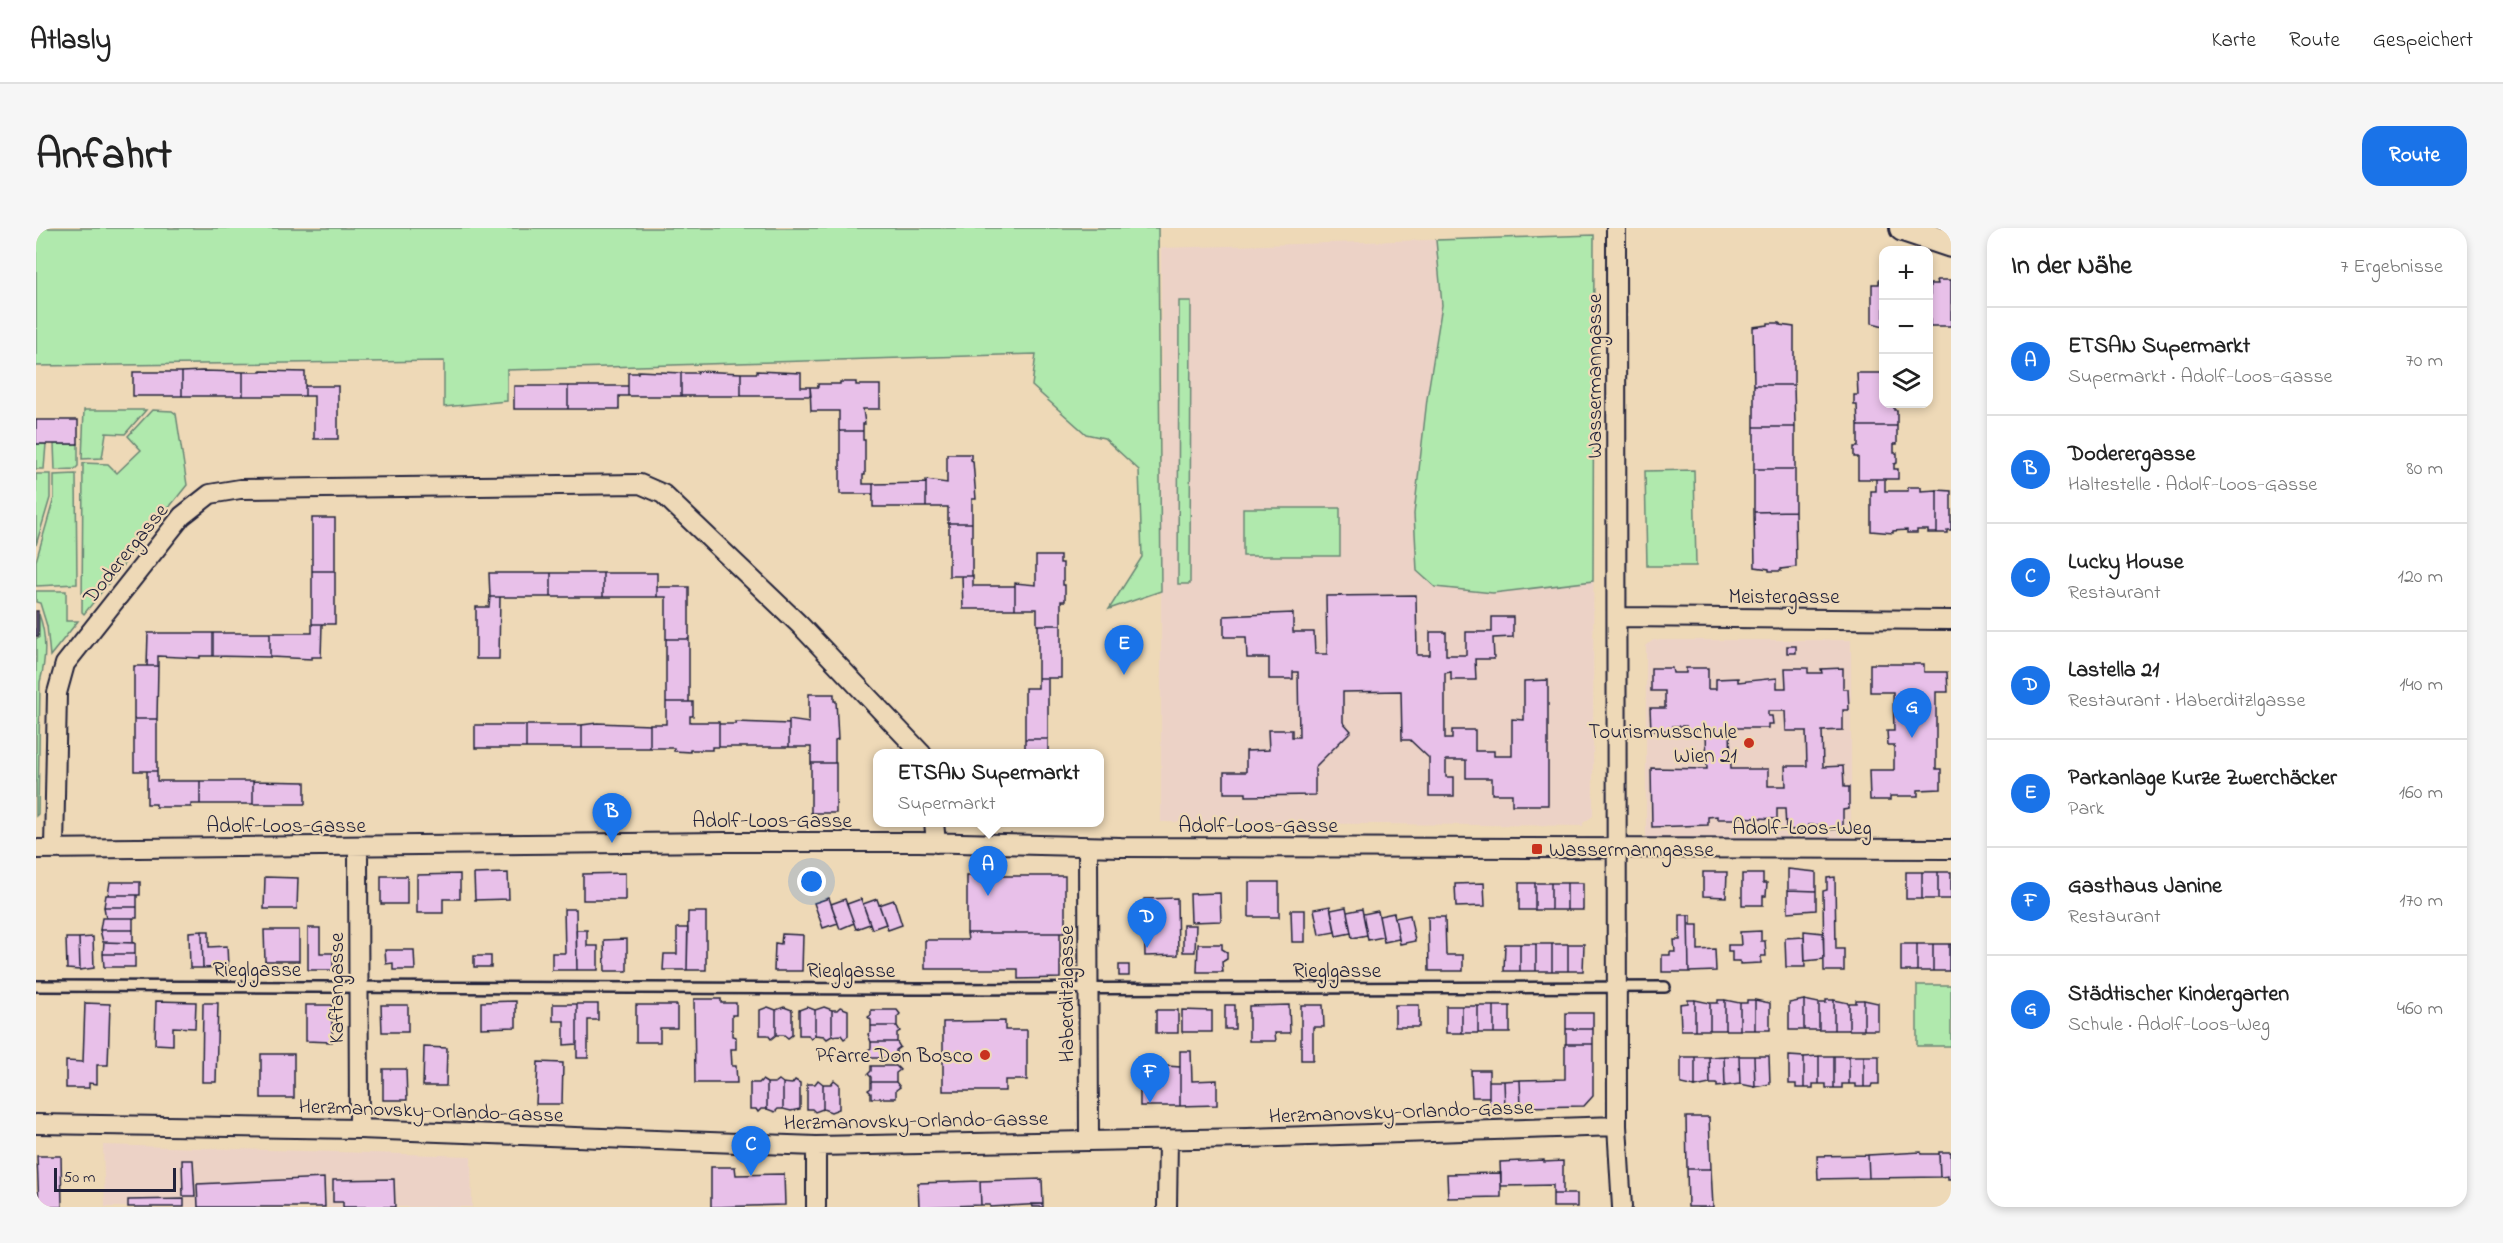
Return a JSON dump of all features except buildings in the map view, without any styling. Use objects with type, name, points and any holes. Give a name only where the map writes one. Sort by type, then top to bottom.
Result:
[{"type":"main road","points":[[1903,228],[1951,244]]},
{"type":"street","name":"Wassermanngasse","points":[[1616,228],[1617,1126],[1622,1207]]},
{"type":"street","name":"Doderergasse","points":[[45,849],[57,693],[65,664],[182,516],[210,494],[240,489],[640,484],[663,494],[800,625],[918,749]]},
{"type":"street","name":"Meistergasse","points":[[1618,617],[1951,620]]},
{"type":"street","points":[[934,827],[936,843]]},
{"type":"street","name":"Adolf-Loos-Gasse","points":[[45,849],[358,847],[586,842],[1617,850]]},
{"type":"street","name":"Kaftangasse","points":[[358,847],[359,1129]]},
{"type":"street","name":"Haberditzlgasse","points":[[1088,847],[1089,1140]]},
{"type":"street","name":"Adolf-Loos-Weg","points":[[1617,850],[1951,849]]},
{"type":"street","name":"Herzmanovsky-Orlando-Gasse","points":[[36,1124],[359,1129],[816,1146],[1617,1126]]},
{"type":"street","points":[[1167,1207],[1168,1139]]},
{"type":"street","points":[[816,1146],[816,1207]]},
{"type":"lane","name":"Rieglgasse","points":[[36,986],[359,988],[1665,987]]},
{"type":"shaded area","points":[[1594,235],[1593,816],[1583,823],[1583,826],[1161,822],[1161,248]]},
{"type":"shaded area","name":"Tourismusschule Wien 21","points":[[1653,640],[1851,640],[1851,843],[1646,840],[1646,646]]},
{"type":"shaded area","points":[[103,1145],[471,1156],[472,1207],[105,1207]]},
{"type":"green space","points":[[36,228],[1158,228],[1161,591],[1109,609],[1142,557],[1139,470],[1104,438],[1086,434],[1032,386],[1036,354],[507,370],[507,401],[444,407],[444,361],[36,366]]},
{"type":"green space","points":[[1594,235],[1593,581],[1493,593],[1435,587],[1417,571],[1414,514],[1427,399],[1442,305],[1436,240]]},
{"type":"green space","points":[[1179,301],[1191,301],[1190,584],[1178,584]]},
{"type":"green space","points":[[84,410],[146,410],[125,434],[106,433],[102,458],[82,459]]},
{"type":"green space","points":[[152,410],[172,411],[176,414],[187,485],[84,614],[82,612],[83,463],[108,464],[117,473],[141,450],[128,436]]},
{"type":"green space","points":[[36,444],[46,444],[44,469],[36,469]]},
{"type":"green space","points":[[54,444],[78,444],[78,466],[75,469],[55,470]]},
{"type":"green space","points":[[1694,470],[1696,566],[1647,566],[1645,471]]},
{"type":"green space","points":[[36,474],[50,474],[50,498],[36,545]]},
{"type":"green space","points":[[76,474],[77,584],[36,586],[36,561],[54,498],[54,475]]},
{"type":"green space","points":[[1243,508],[1340,508],[1340,556],[1243,556]]},
{"type":"green space","points":[[36,591],[66,591],[66,621],[78,621],[50,656],[47,626],[40,603],[36,602]]},
{"type":"green space","points":[[39,614],[45,648],[40,682],[38,814],[36,816],[36,638],[39,638]]},
{"type":"green space","points":[[1917,985],[1951,985],[1951,1046],[1917,1046]]},
{"type":"place","name":"Parkanlage Kurze Zwerchäcker","points":[[1124,675]]},
{"type":"place","name":"Städtischer Kindergarten","points":[[1912,738]]},
{"type":"place","name":"Tourismusschule Wien 21","points":[[1749,743]]},
{"type":"place","name":"Doderergasse","points":[[612,843]]},
{"type":"place","name":"Wassermanngasse","points":[[1537,849]]},
{"type":"place","name":"ETSAN Supermarkt","points":[[988,896]]},
{"type":"place","name":"Lastella 21","points":[[1147,948]]},
{"type":"place","name":"Pfarre Don Bosco","points":[[985,1055]]},
{"type":"place","name":"Gasthaus Janine","points":[[1150,1103]]},
{"type":"place","name":"Lucky House","points":[[751,1176]]}]
